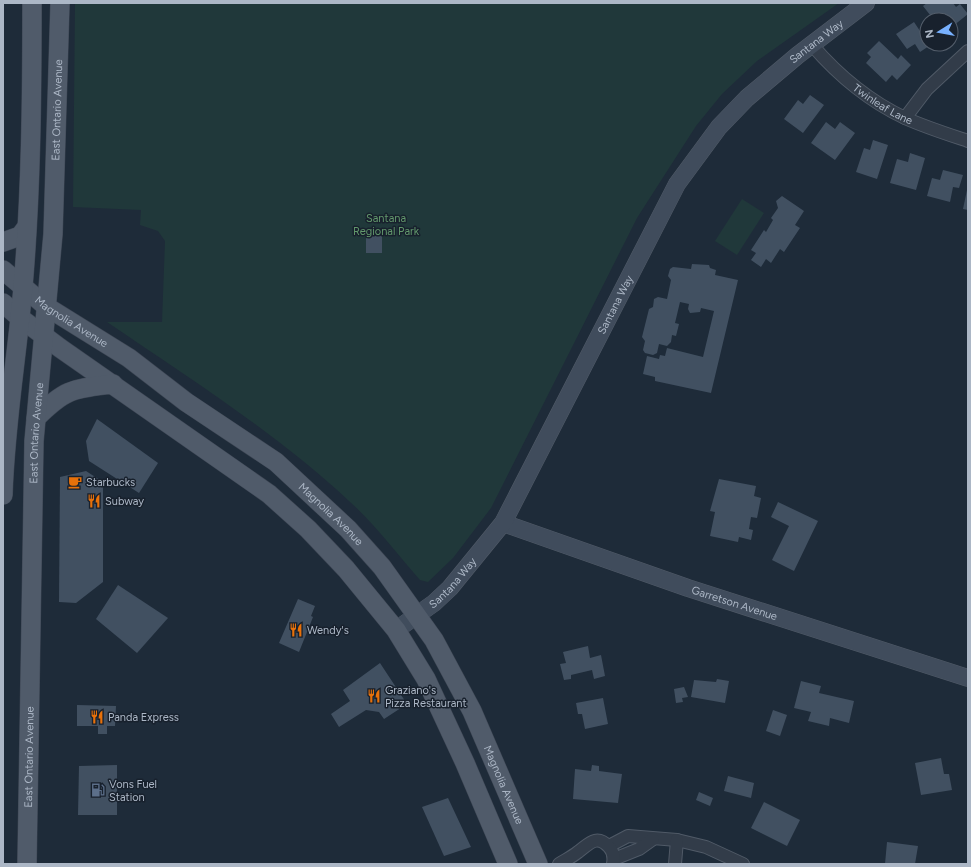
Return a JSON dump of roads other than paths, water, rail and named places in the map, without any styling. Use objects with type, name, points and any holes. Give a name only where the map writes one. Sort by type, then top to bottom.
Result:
[{"type":"main road","points":[[3,495],[4,449],[23,288],[32,125],[32,3]]},
{"type":"main road","name":"East Ontario Avenue","points":[[27,864],[36,418],[53,234],[60,3]]},
{"type":"main road","points":[[3,242],[20,236],[26,228]]},
{"type":"main road","name":"Magnolia Avenue","points":[[3,270],[47,307],[129,358],[186,402],[276,462],[348,529],[382,567],[434,640],[472,711],[538,864]]},
{"type":"main road","points":[[3,303],[19,318],[269,494],[308,529],[346,569],[396,630],[426,680],[508,864]]},
{"type":"main road","points":[[36,418],[51,403],[67,392],[74,389],[113,384]]},
{"type":"street","name":"Santana Way","points":[[396,630],[450,588],[503,523],[677,184],[719,127],[748,98],[866,3]]},
{"type":"street","name":"Twinleaf Lane","points":[[812,45],[839,74],[873,100],[905,118],[968,141]]},
{"type":"street","points":[[905,118],[927,89],[968,51]]},
{"type":"street","name":"Garretson Avenue","points":[[503,523],[688,588],[968,678]]},
{"type":"street","points":[[609,846],[628,836],[677,840],[706,847],[743,864]]},
{"type":"street","points":[[559,864],[579,852],[587,843],[598,841],[609,846],[614,862],[639,849],[653,839]]},
{"type":"street","points":[[675,864],[677,840]]},
{"type":"place","name":"Starbucks","points":[[75,482]]},
{"type":"place","name":"Subway","points":[[94,501]]},
{"type":"place","name":"Wendy's","points":[[296,630]]},
{"type":"place","name":"Graziano's Pizza Restaurant","points":[[374,696]]},
{"type":"place","name":"Panda Express","points":[[97,717]]},
{"type":"place","name":"Vons Fuel Station","points":[[98,790]]},
{"type":"park label","name":"Santana Regional Park","points":[[386,224]]}]
